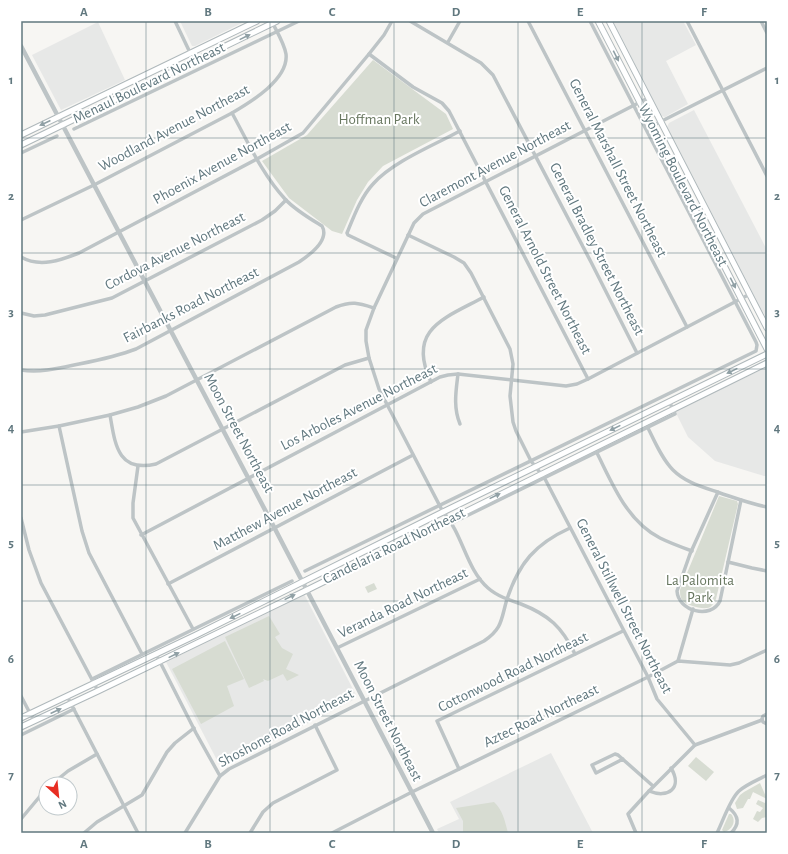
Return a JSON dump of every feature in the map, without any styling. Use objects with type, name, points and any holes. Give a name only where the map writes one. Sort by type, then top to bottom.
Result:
[{"type":"main road","name":"Menaul Boulevard Northeast","points":[[21,135],[257,21]]},
{"type":"main road","name":"Wyoming Boulevard Northeast","points":[[598,21],[767,349]]},
{"type":"main road","name":"Wyoming Boulevard Northeast","points":[[609,21],[767,328]]},
{"type":"main road","name":"Menaul Boulevard Northeast","points":[[21,145],[194,62],[273,22]]},
{"type":"main road","name":"Candelaria Road Northeast","points":[[21,718],[68,696],[93,682],[156,654],[536,466],[767,354]]},
{"type":"main road","name":"Candelaria Road Northeast","points":[[21,727],[451,521],[540,474],[767,363]]},
{"type":"street","points":[[175,21],[194,62]]},
{"type":"street","points":[[74,129],[299,21]]},
{"type":"street","name":"Phoenix Avenue Northeast","points":[[21,257],[34,263],[42,263],[66,258],[80,253],[303,133],[370,54],[392,21]]},
{"type":"street","name":"General Bradley Street Northeast","points":[[410,21],[448,42],[481,63],[493,74],[637,353]]},
{"type":"street","points":[[448,42],[460,21]]},
{"type":"street","name":"General Marshall Street Northeast","points":[[528,21],[687,327]]},
{"type":"street","points":[[306,571],[756,351],[756,342],[736,301],[590,21]]},
{"type":"street","points":[[687,21],[767,176]]},
{"type":"street","points":[[761,21],[767,34]]},
{"type":"street","name":"Woodland Avenue Northeast","points":[[21,220],[94,185],[232,112],[261,94],[282,71],[285,64],[286,55],[284,48],[273,22]]},
{"type":"street","name":"Moon Street Northeast","points":[[21,46],[338,648],[433,833]]},
{"type":"street","name":"General Arnold Street Northeast","points":[[370,54],[413,87],[442,103],[449,110],[588,378]]},
{"type":"street","points":[[652,126],[767,68]]},
{"type":"street","name":"Claremont Avenue Northeast","points":[[575,654],[567,638],[555,623],[540,613],[497,595],[480,579],[451,521],[443,512],[378,389],[369,358],[366,330],[396,258],[414,223],[423,214],[648,98]]},
{"type":"street","points":[[232,112],[267,177],[286,200]]},
{"type":"street","points":[[396,258],[350,237],[347,233],[363,198],[372,184],[393,166],[460,131]]},
{"type":"street","points":[[21,153],[57,136]]},
{"type":"street","name":"Fairbanks Road Northeast","points":[[21,370],[31,372],[47,371],[118,356],[136,349],[299,262],[316,248],[324,233],[322,226],[304,215],[286,200]]},
{"type":"street","name":"Cordova Avenue Northeast","points":[[21,313],[34,316],[45,315],[112,298],[262,220],[275,211],[286,200]]},
{"type":"street","name":"General Stillwell Street Northeast","points":[[408,235],[464,263],[471,273],[510,349],[513,364],[510,396],[513,422],[516,431],[531,461],[545,479],[658,699],[695,745]]},
{"type":"street","name":"Los Arboles Avenue Northeast","points":[[141,535],[386,405],[448,375],[458,374],[566,386],[577,384],[750,294]]},
{"type":"street","points":[[431,382],[422,360],[422,350],[425,338],[432,328],[442,319],[484,297]]},
{"type":"street","points":[[21,432],[59,426],[138,407],[166,396],[336,307],[346,303],[357,302],[374,308]]},
{"type":"street","points":[[110,414],[117,450],[122,456],[138,466],[156,464],[345,365],[369,358]]},
{"type":"street","points":[[458,374],[455,404],[456,414],[460,424]]},
{"type":"street","points":[[451,521],[545,479],[675,414],[669,401]]},
{"type":"street","points":[[59,426],[82,531],[89,553],[142,654]]},
{"type":"street","points":[[648,428],[664,458],[672,469],[681,477],[694,484],[767,507]]},
{"type":"street","points":[[597,453],[622,502],[636,520],[648,531],[660,538],[692,551]]},
{"type":"street","name":"Matthew Avenue Northeast","points":[[168,584],[413,455]]},
{"type":"street","points":[[138,466],[133,503],[134,518],[141,535],[193,629]]},
{"type":"street","points":[[718,492],[692,551],[677,591],[677,597],[682,604],[693,609],[708,611],[718,606],[741,500]]},
{"type":"street","points":[[21,518],[29,550],[41,583],[98,691]]},
{"type":"street","name":"Shoshone Road Northeast","points":[[185,833],[220,776],[240,763],[484,641],[493,635],[499,626],[507,599],[519,569],[531,554],[544,542],[570,528]]},
{"type":"street","points":[[728,562],[767,571]]},
{"type":"street","name":"Veranda Road Northeast","points":[[338,648],[480,579]]},
{"type":"street","points":[[93,682],[142,654],[292,581]]},
{"type":"street","points":[[693,609],[678,661],[730,665],[739,663],[767,650]]},
{"type":"street","name":"Cottonwood Road Northeast","points":[[459,769],[437,721],[623,631]]},
{"type":"street","points":[[156,654],[220,776]]},
{"type":"street","name":"Aztec Road Northeast","points":[[332,833],[678,661]]},
{"type":"street","points":[[21,696],[34,721]]},
{"type":"street","points":[[68,696],[138,833]]},
{"type":"street","points":[[21,735],[74,709]]},
{"type":"street","points":[[636,833],[628,814],[648,791],[695,745],[762,720],[763,716],[767,714]]},
{"type":"street","points":[[762,720],[767,724]]},
{"type":"street","points":[[250,833],[263,812],[273,803],[337,770],[315,725]]},
{"type":"street","points":[[84,833],[96,822],[142,796],[167,752],[175,743],[194,728]]},
{"type":"street","points":[[62,776],[97,754]]},
{"type":"street","points":[[623,760],[596,773],[592,765],[615,754],[623,760],[654,786]]},
{"type":"street","points":[[648,791],[659,795],[666,794],[673,789],[675,775],[671,768]]},
{"type":"street","points":[[717,833],[738,792],[767,775]]},
{"type":"street","points":[[21,819],[38,799]]},
{"type":"street","points":[[729,808],[738,819],[738,824],[731,833]]},
{"type":"shaded area","points":[[180,21],[246,21],[195,46],[192,46]]},
{"type":"shaded area","points":[[612,21],[683,21],[696,45],[666,61],[688,104],[665,117],[661,116]]},
{"type":"shaded area","points":[[98,22],[125,80],[61,110],[32,55]]},
{"type":"shaded area","points":[[694,110],[767,250],[767,320],[667,127],[669,123]]},
{"type":"shaded area","points":[[767,367],[767,476],[764,476],[715,461],[688,437],[675,411]]},
{"type":"shaded area","points":[[304,594],[356,695],[353,700],[224,766],[219,764],[166,662]]},
{"type":"shaded area","points":[[551,753],[593,833],[439,833],[437,829],[459,819],[450,802]]},
{"type":"green space","name":"Hoffman Park","points":[[373,60],[446,114],[453,129],[383,166],[368,182],[357,200],[342,234],[332,231],[289,198],[262,161],[307,135]]},
{"type":"green space","name":"La Palomita Park","points":[[719,496],[737,501],[738,504],[716,599],[708,608],[697,607],[687,604],[682,600],[680,590]]},
{"type":"green space","points":[[374,583],[377,589],[368,593],[365,587]]},
{"type":"green space","points":[[269,616],[280,634],[275,637],[282,648],[293,654],[286,669],[299,675],[287,681],[283,674],[268,681],[263,679],[264,681],[249,688],[225,637]]},
{"type":"green space","points":[[225,641],[244,679],[227,686],[234,706],[201,724],[172,669]]},
{"type":"green space","points":[[696,757],[714,772],[706,781],[688,766]]},
{"type":"green space","points":[[760,783],[767,799],[753,792],[743,808],[737,809],[735,803],[740,795]]},
{"type":"green space","points":[[767,799],[767,817],[762,818],[758,822],[753,819],[757,811],[760,812],[763,808],[756,804],[758,800],[765,803]]},
{"type":"green space","points":[[494,802],[502,812],[508,833],[463,833],[463,821],[456,808]]},
{"type":"green space","points":[[729,814],[733,817],[734,822],[727,831],[724,832],[722,830]]}]
